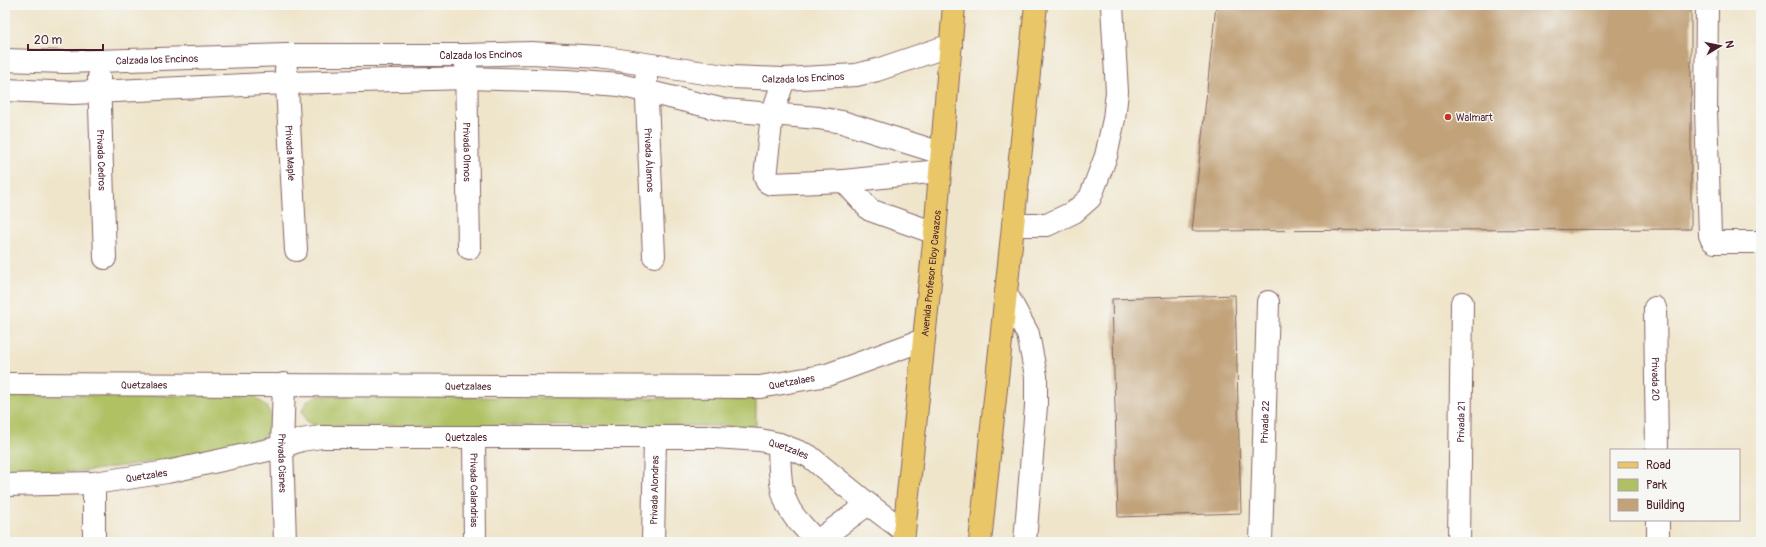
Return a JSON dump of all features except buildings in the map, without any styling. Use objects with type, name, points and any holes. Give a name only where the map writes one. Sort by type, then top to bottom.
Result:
[{"type":"main road","name":"Avenida Profesor Eloy Cavazos","points":[[904,536],[935,233],[954,5]]},
{"type":"main road","points":[[980,542],[1036,5]]},
{"type":"street","points":[[1013,225],[1047,225],[1074,212],[1090,198],[1106,156],[1114,119],[1117,92],[1112,5]]},
{"type":"street","points":[[1707,5],[1706,111],[1710,235],[1712,240],[1715,242],[1761,242]]},
{"type":"street","name":"Calzada los Encinos","points":[[5,60],[99,61],[285,55],[466,56],[531,53],[599,57],[731,77],[784,79],[856,75],[877,70],[951,45]]},
{"type":"street","name":"Privada Maple","points":[[285,55],[288,83],[296,250]]},
{"type":"street","name":"Privada Olmos","points":[[466,56],[469,248]]},
{"type":"street","name":"Privada Cedros","points":[[99,61],[105,258]]},
{"type":"street","name":"Privada Álamos","points":[[647,65],[646,91],[654,256]]},
{"type":"street","points":[[5,90],[72,93],[288,83],[467,78],[595,83],[646,91],[724,110],[818,118],[842,122],[940,162]]},
{"type":"street","points":[[784,79],[772,115],[765,177],[767,182],[771,184],[844,181],[940,162]]},
{"type":"street","points":[[844,181],[870,210],[935,233]]},
{"type":"street","points":[[1006,293],[1028,334],[1036,376],[1036,406],[1025,542]]},
{"type":"street","name":"Privada 22","points":[[1261,542],[1268,302]]},
{"type":"street","name":"Privada 21","points":[[1459,542],[1462,303]]},
{"type":"street","name":"Privada 20","points":[[1656,308],[1657,449]]},
{"type":"street","name":"Quetzalaes","points":[[5,384],[767,387],[827,375],[923,340]]},
{"type":"street","name":"Privada Cisnes","points":[[284,384],[282,447],[285,542]]},
{"type":"street","name":"Quetzales","points":[[5,485],[94,483],[167,472],[282,447],[301,440],[321,437],[715,437],[760,440],[779,444],[809,456],[868,504],[904,536]]},
{"type":"street","name":"Privada Calandrias","points":[[474,438],[475,542]]},
{"type":"street","name":"Privada Alondras","points":[[653,542],[655,438]]},
{"type":"street","points":[[779,444],[780,480],[785,499],[793,514],[816,542],[868,504]]},
{"type":"street","points":[[94,483],[94,542]]},
{"type":"street","points":[[1658,521],[1658,542]]},
{"type":"green space","points":[[5,395],[254,396],[269,410],[271,420],[270,426],[263,438],[178,458],[87,471],[5,472]]},
{"type":"green space","points":[[316,396],[756,399],[756,426],[318,426],[307,422],[302,411],[306,402]]},
{"type":"place","name":"Walmart","points":[[1448,117]]}]
